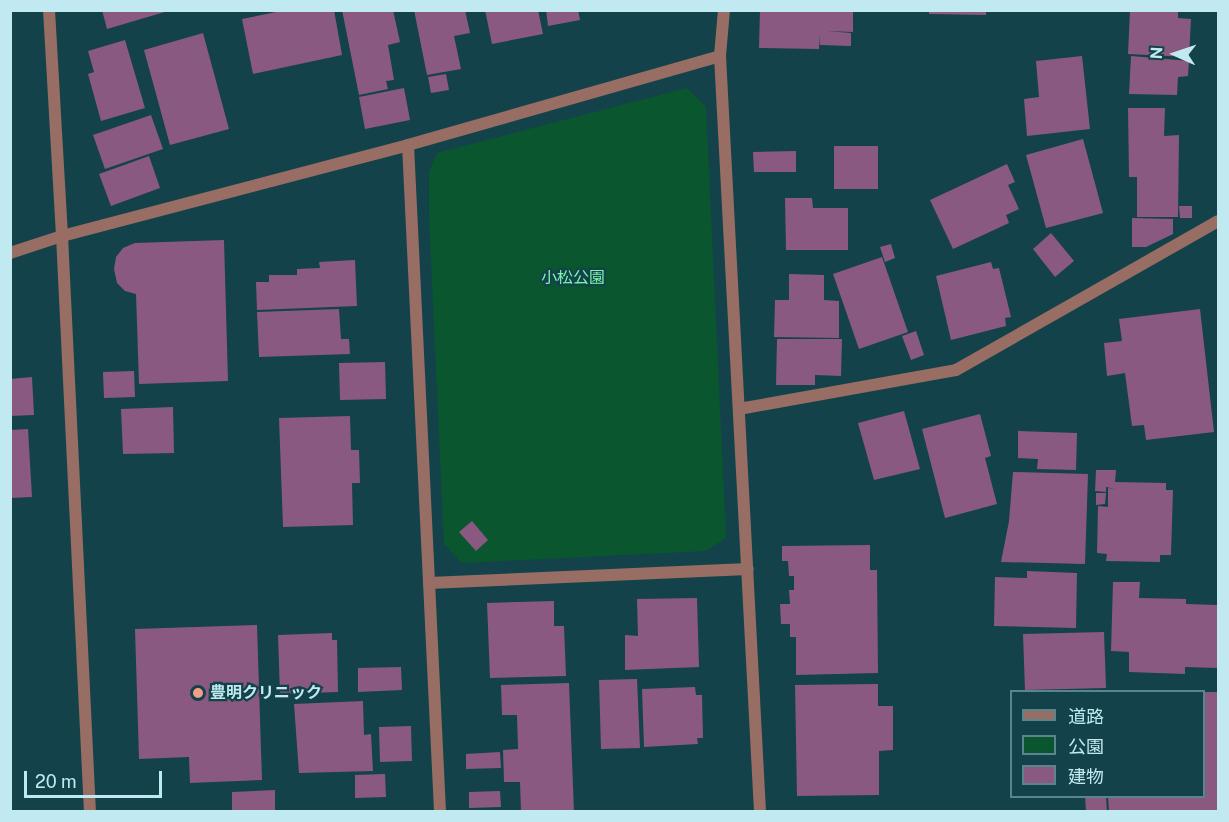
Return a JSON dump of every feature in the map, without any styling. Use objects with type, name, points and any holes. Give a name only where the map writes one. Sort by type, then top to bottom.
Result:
[{"type":"street","points":[[49,10],[90,812]]},
{"type":"street","points":[[724,10],[720,56],[760,812]]},
{"type":"street","points":[[10,253],[62,236],[408,145],[720,56]]},
{"type":"street","points":[[408,145],[440,812]]},
{"type":"street","points":[[739,410],[956,370],[1218,221]]},
{"type":"street","points":[[429,583],[748,569]]},
{"type":"green space","name":"小松公園","points":[[687,88],[706,107],[726,538],[705,551],[462,563],[444,544],[429,216],[429,172],[437,153]]},
{"type":"building","points":[[102,10],[168,10],[168,11],[107,29]]},
{"type":"building","points":[[286,10],[334,10],[342,55],[253,74],[242,19]]},
{"type":"building","points":[[342,10],[393,10],[400,42],[388,45],[394,80],[386,81],[388,89],[359,95]]},
{"type":"building","points":[[414,10],[465,10],[470,33],[454,36],[461,69],[427,75]]},
{"type":"building","points":[[485,10],[538,10],[543,34],[492,44]]},
{"type":"building","points":[[546,10],[578,10],[580,20],[548,26]]},
{"type":"building","points":[[760,10],[853,10],[853,32],[827,31],[851,33],[851,46],[820,45],[820,35],[819,49],[759,48]]},
{"type":"building","points":[[929,10],[986,10],[986,15],[929,14]]},
{"type":"building","points":[[1130,10],[1178,10],[1178,18],[1191,19],[1189,57],[1128,54]]},
{"type":"building","points":[[203,33],[229,129],[170,145],[144,50]]},
{"type":"building","points":[[125,40],[145,108],[101,121],[88,74],[94,72],[88,51]]},
{"type":"building","points":[[1082,56],[1090,129],[1027,136],[1024,99],[1039,97],[1036,61]]},
{"type":"building","points":[[1131,56],[1189,61],[1188,76],[1178,77],[1177,95],[1129,94]]},
{"type":"building","points":[[446,74],[449,90],[431,93],[428,77]]},
{"type":"building","points":[[404,88],[410,120],[365,129],[359,97]]},
{"type":"building","points":[[1128,108],[1165,108],[1164,136],[1179,135],[1178,217],[1137,217],[1137,177],[1129,177]]},
{"type":"building","points":[[151,115],[163,149],[105,169],[93,135]]},
{"type":"building","points":[[1083,139],[1103,213],[1046,228],[1026,155]]},
{"type":"building","points":[[834,146],[878,146],[878,189],[834,189]]},
{"type":"building","points":[[796,151],[796,172],[754,172],[753,152]]},
{"type":"building","points":[[149,156],[160,188],[111,206],[99,174]]},
{"type":"building","points":[[1007,164],[1015,182],[1008,185],[1019,209],[1006,215],[1009,223],[953,249],[930,200]]},
{"type":"building","points":[[785,198],[812,198],[813,208],[848,208],[848,250],[786,250]]},
{"type":"building","points":[[1179,206],[1192,206],[1192,218],[1180,218]]},
{"type":"building","points":[[1132,218],[1173,219],[1173,234],[1146,247],[1132,247]]},
{"type":"building","points":[[1051,233],[1074,261],[1055,277],[1033,249]]},
{"type":"building","points":[[224,240],[228,381],[139,384],[136,294],[125,291],[117,283],[114,269],[116,257],[123,248],[135,243]]},
{"type":"building","points":[[891,244],[895,258],[885,262],[880,247]]},
{"type":"building","points":[[882,257],[908,332],[859,349],[833,274]]},
{"type":"building","points":[[355,260],[357,306],[257,310],[256,282],[269,282],[269,275],[297,275],[297,269],[320,268],[319,262]]},
{"type":"building","points":[[991,262],[993,269],[999,268],[1011,317],[1005,318],[1006,326],[951,340],[936,276]]},
{"type":"building","points":[[789,274],[824,275],[824,300],[839,301],[839,338],[774,337],[775,300],[789,300]]},
{"type":"building","points":[[339,309],[341,339],[349,339],[350,354],[259,357],[257,312]]},
{"type":"building","points":[[1200,309],[1214,432],[1146,440],[1144,425],[1132,426],[1125,373],[1107,376],[1104,343],[1122,341],[1119,319]]},
{"type":"building","points":[[916,331],[924,355],[911,360],[902,336]]},
{"type":"building","points":[[777,339],[842,339],[841,376],[815,375],[815,385],[776,385]]},
{"type":"building","points":[[385,362],[386,399],[340,400],[339,363]]},
{"type":"building","points":[[134,371],[135,397],[104,398],[103,372]]},
{"type":"building","points":[[32,377],[34,415],[10,416],[10,379]]},
{"type":"building","points":[[173,407],[174,453],[123,454],[121,409]]},
{"type":"building","points":[[904,411],[920,469],[874,480],[858,423]]},
{"type":"building","points":[[980,414],[991,456],[985,458],[997,504],[945,518],[922,429]]},
{"type":"building","points":[[350,416],[351,450],[359,450],[360,483],[352,483],[353,525],[283,527],[279,418]]},
{"type":"building","points":[[28,429],[32,497],[10,498],[10,430]]},
{"type":"building","points":[[1018,431],[1077,433],[1076,470],[1037,469],[1038,459],[1018,458]]},
{"type":"building","points":[[1096,470],[1116,470],[1115,482],[1166,483],[1166,490],[1173,490],[1171,555],[1160,555],[1160,562],[1106,561],[1107,554],[1097,553],[1098,506],[1108,507],[1108,488],[1115,489],[1106,487],[1106,492],[1095,491]]},
{"type":"building","points":[[1013,472],[1088,474],[1085,564],[1001,562],[1009,521]]},
{"type":"building","points":[[1096,493],[1106,493],[1105,504],[1096,505]]},
{"type":"building","points":[[472,521],[488,540],[476,551],[459,532]]},
{"type":"building","points":[[870,545],[870,570],[877,570],[878,673],[796,675],[796,637],[790,637],[790,624],[781,624],[780,604],[790,604],[789,590],[794,590],[794,576],[789,576],[788,561],[782,561],[782,546]]},
{"type":"building","points":[[1027,571],[1077,573],[1076,628],[994,626],[995,577],[1027,578]]},
{"type":"building","points":[[1113,582],[1140,582],[1139,598],[1186,599],[1186,604],[1218,605],[1218,668],[1185,667],[1185,674],[1129,672],[1129,652],[1111,651]]},
{"type":"building","points":[[697,598],[699,667],[625,670],[625,635],[638,636],[637,599]]},
{"type":"building","points":[[554,601],[554,626],[564,626],[566,676],[490,678],[487,603]]},
{"type":"building","name":"豊明クリニック","points":[[257,625],[262,780],[190,783],[189,757],[139,759],[135,629]]},
{"type":"building","points":[[1104,632],[1106,688],[1025,690],[1023,634]]},
{"type":"building","points":[[332,633],[332,640],[337,640],[338,692],[280,694],[278,635]]},
{"type":"building","points":[[401,667],[402,690],[358,692],[358,668]]},
{"type":"building","points":[[637,679],[640,748],[601,749],[599,680]]},
{"type":"building","points":[[569,683],[574,812],[521,812],[520,782],[504,782],[503,750],[518,749],[517,715],[502,715],[501,685]]},
{"type":"building","points":[[878,684],[878,706],[893,706],[893,750],[879,751],[879,795],[797,796],[795,685]]},
{"type":"building","points":[[695,687],[696,695],[702,695],[703,738],[697,738],[698,744],[644,747],[642,689]]},
{"type":"building","points":[[1205,692],[1218,692],[1218,812],[1109,812],[1108,798],[1205,798]]},
{"type":"building","points":[[363,701],[364,735],[371,734],[373,771],[299,773],[294,704]]},
{"type":"building","points":[[411,726],[412,761],[380,762],[379,727]]},
{"type":"building","points":[[500,752],[501,768],[466,769],[466,754]]},
{"type":"building","points":[[385,774],[386,797],[355,798],[355,775]]},
{"type":"building","points":[[275,790],[275,812],[232,812],[232,792]]},
{"type":"building","points":[[500,791],[501,807],[469,808],[469,792]]},
{"type":"building","points":[[1085,798],[1106,798],[1107,812],[1086,812]]},
{"type":"place","name":"豊明クリニック","points":[[198,693]]}]
